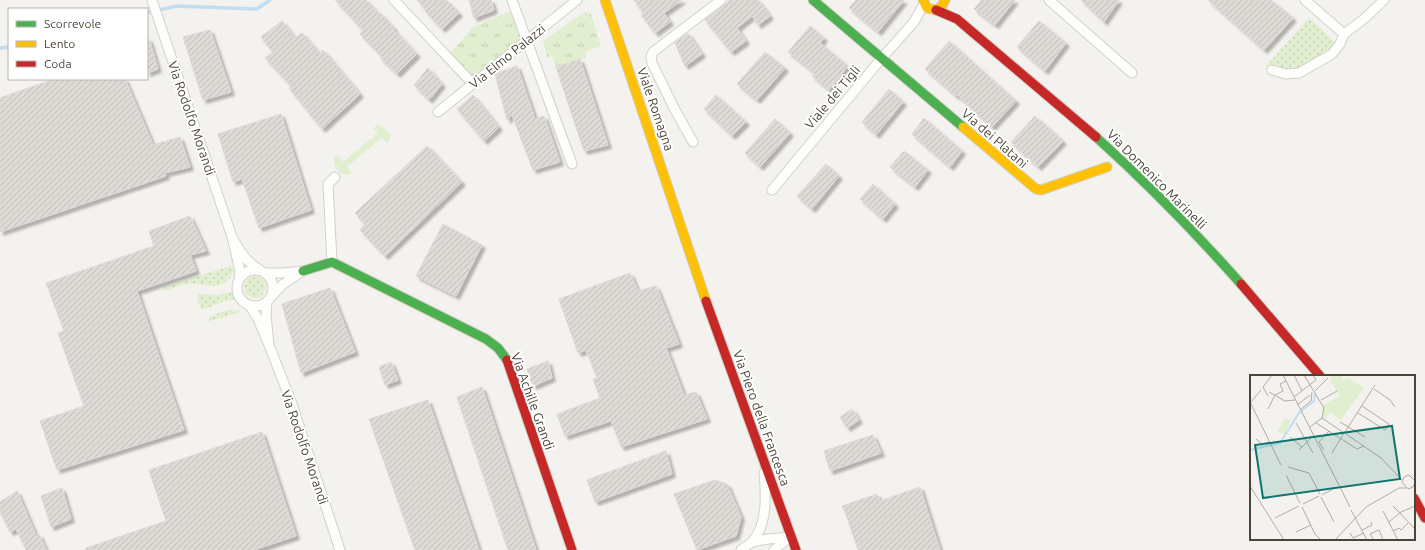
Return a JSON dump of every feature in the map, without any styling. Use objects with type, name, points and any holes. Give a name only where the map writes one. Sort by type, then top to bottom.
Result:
[{"type":"street","points":[[394,0],[472,84]]},
{"type":"street","points":[[512,0],[572,164]]},
{"type":"street","name":"Via Elmo Palazzi","points":[[438,112],[577,0]]},
{"type":"street","name":"Viale Romagna","points":[[605,0],[704,294]]},
{"type":"street","name":"Viale Romagna","points":[[693,142],[674,108],[652,63],[651,57],[653,52],[721,0]]},
{"type":"street","points":[[813,0],[881,58]]},
{"type":"street","name":"Viale dei Tigli","points":[[772,190],[881,58],[928,6],[943,7],[945,0]]},
{"type":"street","name":"Via Domenico Marinelli","points":[[945,0],[957,19]]},
{"type":"street","points":[[1049,0],[1132,73]]},
{"type":"street","points":[[1305,0],[1344,34]]},
{"type":"street","points":[[1272,70],[1286,74],[1299,73],[1332,54],[1340,44],[1344,34],[1365,18],[1384,0]]},
{"type":"street","name":"Via Rodolfo Morandi","points":[[153,3],[232,237],[239,265],[239,280]]},
{"type":"street","name":"Via Domenico Marinelli","points":[[928,6],[957,19],[1067,112],[1131,169],[1196,235],[1252,296],[1319,375]]},
{"type":"street","name":"Via dei Platani","points":[[881,58],[1036,189],[1041,190],[1107,167]]},
{"type":"street","points":[[264,273],[303,271],[332,262],[328,184],[335,177]]},
{"type":"street","name":"Via Rodolfo Morandi","points":[[232,237],[240,252],[246,259],[264,273]]},
{"type":"street","name":"Via Achille Grandi","points":[[332,262],[486,339],[498,348],[506,357],[572,550]]},
{"type":"street","points":[[269,300],[273,286],[270,279],[264,273],[257,270],[245,273],[239,280],[238,293],[243,301],[248,305],[260,306],[269,300],[282,285],[303,271]]},
{"type":"street","name":"Via Piero della Francesca","points":[[704,294],[790,537],[796,550]]},
{"type":"street","name":"Via Rodolfo Morandi","points":[[268,345],[266,315],[269,300]]},
{"type":"street","name":"Via Rodolfo Morandi","points":[[248,305],[257,317],[292,404],[340,550]]},
{"type":"street","points":[[741,550],[752,542],[762,524],[766,494],[762,457]]},
{"type":"street","points":[[1416,500],[1425,508]]},
{"type":"street","points":[[1416,500],[1425,518]]},
{"type":"street","points":[[752,542],[790,537]]},
{"type":"street","points":[[774,550],[790,537]]},
{"type":"green space","points":[[515,9],[526,40],[472,83],[447,57],[473,27]]},
{"type":"green space","points":[[584,12],[591,14],[601,46],[585,52],[586,58],[556,67],[552,56],[547,58],[543,41]]},
{"type":"green space","points":[[1309,18],[1333,40],[1335,44],[1333,48],[1297,69],[1286,71],[1266,66]]},
{"type":"green space","points":[[378,125],[384,128],[391,136],[389,141],[387,143],[382,137],[347,167],[352,173],[345,175],[338,170],[335,167],[334,159],[338,155],[343,162],[378,133],[373,128]]},
{"type":"green space","points":[[232,266],[234,271],[225,283],[220,285],[189,284],[165,291],[162,288]]},
{"type":"green space","points":[[255,276],[263,279],[266,287],[263,295],[255,298],[247,295],[244,287],[247,279]]},
{"type":"green space","points":[[231,292],[234,295],[235,300],[224,301],[205,309],[201,309],[197,297],[199,294],[219,295]]},
{"type":"green space","points":[[228,310],[241,312],[206,322],[211,316]]},
{"type":"building","points":[[335,0],[366,0],[379,14],[380,13],[417,54],[397,74],[380,58],[382,56],[360,34],[363,30]]},
{"type":"building","points":[[417,0],[446,0],[459,13],[442,29]]},
{"type":"building","points":[[469,0],[491,0],[494,10],[474,18]]},
{"type":"building","points":[[634,0],[682,0],[664,13],[670,22],[655,33],[641,15],[643,13]]},
{"type":"building","points":[[730,0],[758,0],[770,16],[758,25],[752,16],[737,28],[746,41],[731,52],[705,20]]},
{"type":"building","points":[[856,0],[904,0],[878,32],[849,8]]},
{"type":"building","points":[[982,0],[1015,0],[995,25],[974,9]]},
{"type":"building","points":[[1081,0],[1119,0],[1104,22]]},
{"type":"building","points":[[1208,0],[1271,0],[1293,18],[1264,50]]},
{"type":"building","points":[[282,21],[295,38],[302,33],[319,53],[323,50],[360,94],[322,129],[289,88],[292,87],[265,58],[273,52],[261,37]]},
{"type":"building","points":[[1039,21],[1066,43],[1045,71],[1017,47]]},
{"type":"building","points":[[810,26],[824,38],[820,43],[848,66],[829,90],[812,76],[815,73],[788,52]]},
{"type":"building","points":[[210,30],[231,92],[203,100],[183,37]]},
{"type":"building","points":[[688,33],[702,54],[685,66],[675,43]]},
{"type":"building","points":[[148,39],[149,39],[158,69],[148,73]]},
{"type":"building","points":[[949,41],[1016,101],[992,127],[957,95],[956,96],[925,69]]},
{"type":"building","points":[[765,52],[785,68],[757,100],[737,84]]},
{"type":"building","points":[[580,59],[608,145],[584,151],[556,67]]},
{"type":"building","points":[[517,66],[535,119],[544,116],[560,162],[533,170],[512,115],[507,120],[495,74]]},
{"type":"building","points":[[428,68],[442,84],[429,100],[414,85]]},
{"type":"building","points":[[51,80],[125,80],[153,145],[180,137],[190,167],[165,173],[166,176],[0,232],[0,98]]},
{"type":"building","points":[[889,89],[903,102],[876,135],[862,122]]},
{"type":"building","points":[[473,95],[499,127],[484,141],[457,109]]},
{"type":"building","points":[[716,95],[746,122],[732,136],[704,109]]},
{"type":"building","points":[[281,114],[311,210],[259,228],[242,179],[233,182],[218,134]]},
{"type":"building","points":[[1035,116],[1063,141],[1038,167],[1011,142]]},
{"type":"building","points":[[924,118],[962,151],[950,167],[912,134]]},
{"type":"building","points":[[775,119],[790,133],[760,167],[745,153]]},
{"type":"building","points":[[427,146],[462,182],[385,256],[360,230],[365,224],[355,213]]},
{"type":"building","points":[[904,151],[928,170],[915,187],[890,167]]},
{"type":"building","points":[[826,164],[839,176],[812,209],[797,196]]},
{"type":"building","points":[[873,184],[895,204],[883,219],[860,199]]},
{"type":"building","points":[[190,216],[206,251],[190,255],[196,271],[137,291],[184,430],[57,470],[40,421],[84,406],[58,333],[64,331],[46,283],[154,246],[149,231]]},
{"type":"building","points":[[443,224],[482,245],[456,296],[416,276]]},
{"type":"building","points":[[630,273],[638,291],[656,286],[679,344],[666,348],[684,395],[696,392],[707,419],[621,447],[611,421],[565,436],[557,414],[600,398],[593,379],[597,378],[586,350],[578,353],[559,299]]},
{"type":"building","points":[[330,288],[355,352],[301,373],[282,304]]},
{"type":"building","points":[[548,361],[552,378],[533,386],[527,369]]},
{"type":"building","points":[[391,362],[398,380],[385,385],[379,367]]},
{"type":"building","points":[[482,387],[536,550],[508,550],[457,397]]},
{"type":"building","points":[[428,400],[479,550],[415,550],[369,419]]},
{"type":"building","points":[[852,409],[859,420],[847,428],[840,417]]},
{"type":"building","points":[[262,432],[296,536],[254,550],[86,550],[86,548],[166,521],[149,470]]},
{"type":"building","points":[[873,435],[881,453],[830,471],[824,451]]},
{"type":"building","points":[[666,451],[672,474],[595,502],[587,480]]},
{"type":"building","points":[[715,480],[727,484],[741,517],[736,536],[697,550],[674,494]]},
{"type":"building","points":[[920,487],[940,550],[858,550],[842,506],[877,494],[880,501]]},
{"type":"building","points":[[62,488],[71,519],[51,527],[41,496]]},
{"type":"building","points":[[17,491],[36,536],[39,534],[46,550],[26,550],[16,529],[10,532],[0,512],[0,502]]},
{"type":"waterway","points":[[148,13],[176,6],[257,9],[270,0]]},
{"type":"waterway","points":[[0,48],[8,47]]},
{"type":"traffic: fast","points":[[813,0],[963,127]]},
{"type":"traffic: fast","points":[[1096,137],[1170,208],[1241,284]]},
{"type":"traffic: fast","points":[[303,271],[332,262],[486,339],[498,348],[507,360]]},
{"type":"traffic: slow","points":[[605,0],[706,301]]},
{"type":"traffic: slow","points":[[923,0],[927,8],[936,10],[942,6],[945,0]]},
{"type":"traffic: slow","points":[[963,127],[1036,189],[1041,190],[1107,167]]},
{"type":"traffic: jam","points":[[936,10],[957,19],[1096,137]]},
{"type":"traffic: jam","points":[[1241,284],[1319,375]]},
{"type":"traffic: jam","points":[[706,301],[796,550]]},
{"type":"traffic: jam","points":[[507,360],[572,550]]},
{"type":"traffic: jam","points":[[1415,500],[1425,518]]}]
